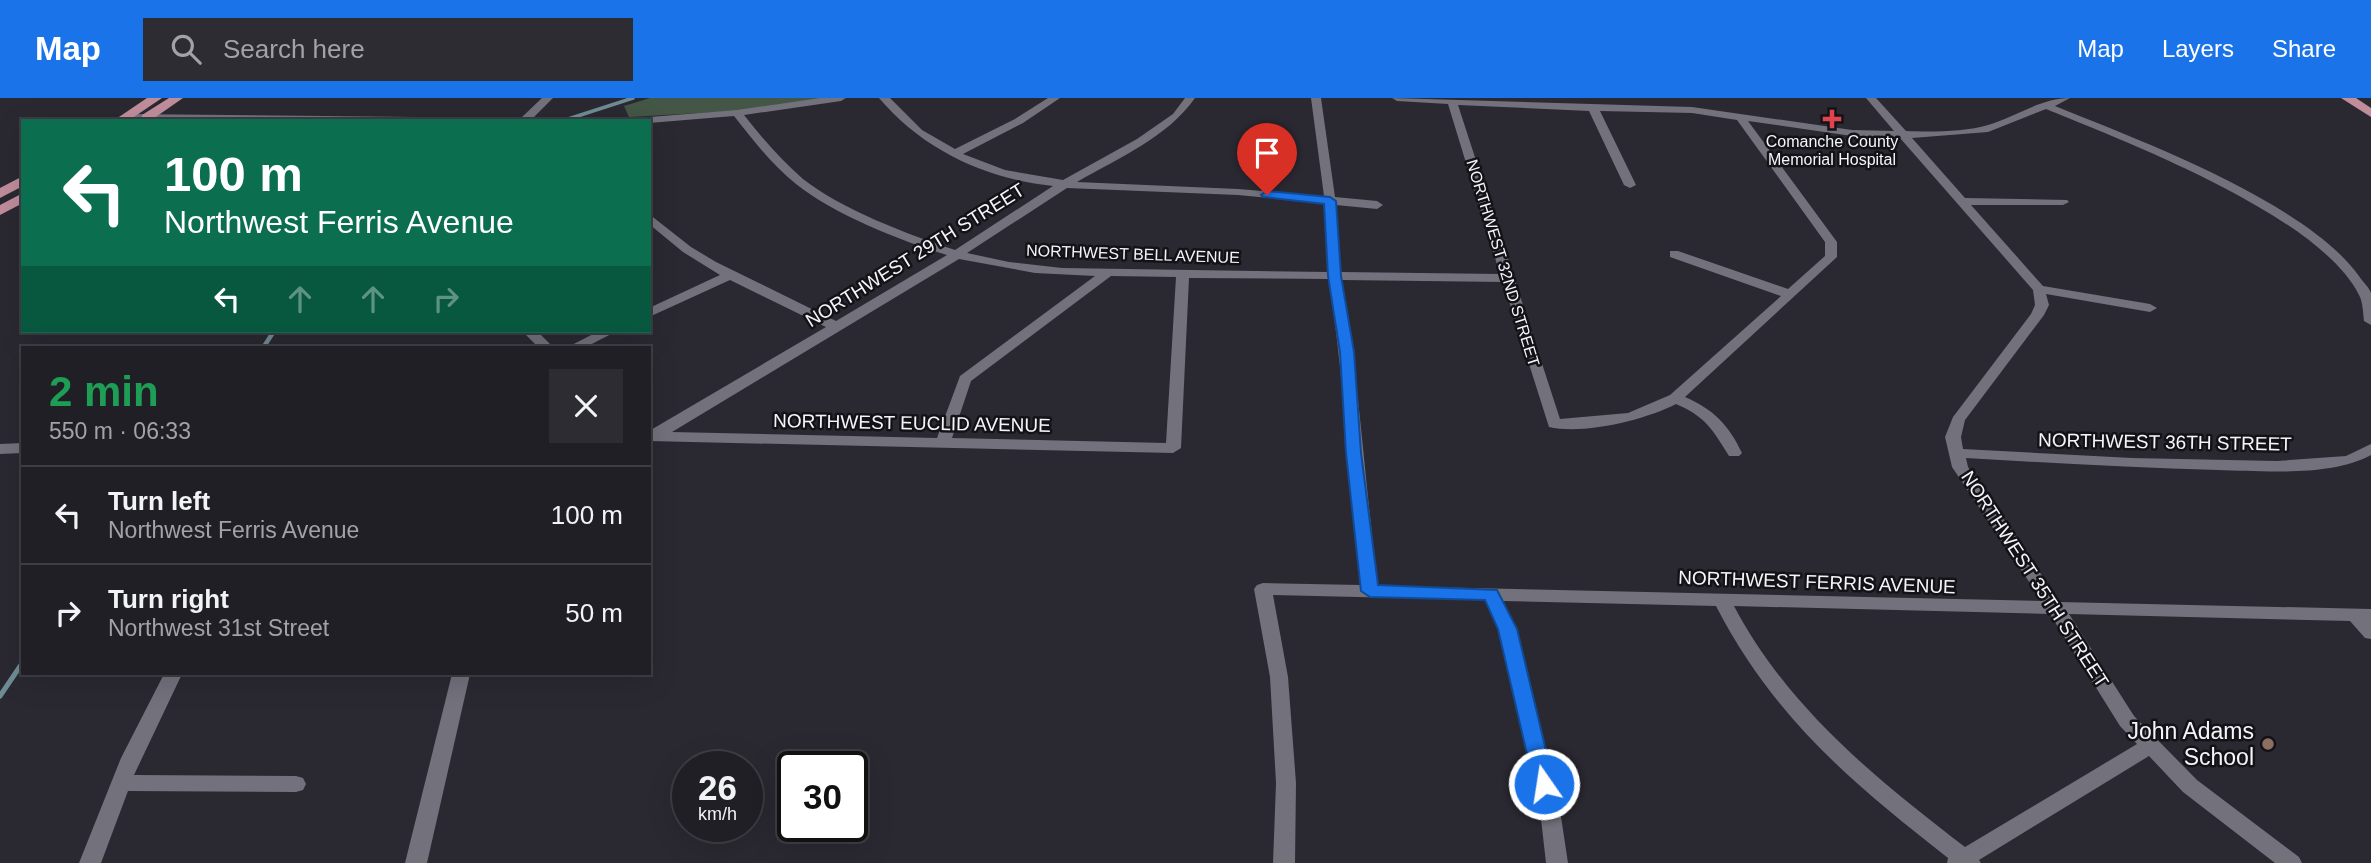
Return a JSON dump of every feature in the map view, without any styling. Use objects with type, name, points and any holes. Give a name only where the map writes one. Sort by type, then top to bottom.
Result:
[{"type":"main road","points":[[122,119],[156,98]]},
{"type":"main road","points":[[145,119],[177,98]]},
{"type":"main road","points":[[2347,98],[2368,109]]},
{"type":"main road","points":[[0,194],[21,181]]},
{"type":"main road","points":[[0,211],[21,198]]},
{"type":"street","points":[[526,119],[548,98]]},
{"type":"street","points":[[651,120],[737,114],[841,98]]},
{"type":"street","points":[[884,98],[903,121],[928,141],[954,154],[990,169],[1063,185],[1109,189],[1240,192],[1377,205]]},
{"type":"street","points":[[954,154],[1019,121],[1055,98]]},
{"type":"street","name":"NORTHWEST 29TH STREET","points":[[652,436],[954,256],[1063,185],[1141,141],[1177,116],[1190,98]]},
{"type":"street","points":[[1316,98],[1330,201],[1335,276],[1347,352],[1354,453],[1370,591]]},
{"type":"street","points":[[1397,98],[1692,110],[1852,133],[1904,135],[1956,134],[1988,129],[2066,98]]},
{"type":"street","points":[[1871,98],[2039,289],[2150,307]]},
{"type":"street","name":"NORTHWEST 32ND STREET","points":[[1452,102],[1554,424],[1633,419],[1654,411],[1675,398]]},
{"type":"street","points":[[2046,106],[2134,141],[2298,225],[2344,265],[2366,295],[2371,321]]},
{"type":"street","points":[[1593,108],[1630,185]]},
{"type":"street","name":"NORTHWEST BELL AVENUE","points":[[737,114],[766,150],[800,181],[837,205],[954,256],[1028,270],[1508,278]]},
{"type":"street","points":[[1734,453],[1725,432],[1715,419],[1675,398],[1831,257],[1831,243],[1740,117]]},
{"type":"street","points":[[122,119],[145,119]]},
{"type":"street","points":[[1962,201],[2063,202]]},
{"type":"street","points":[[651,219],[682,245],[732,274],[837,327]]},
{"type":"street","points":[[1674,254],[1791,295]]},
{"type":"street","points":[[943,442],[965,379],[1109,272]]},
{"type":"street","points":[[651,312],[732,274]]},
{"type":"street","name":"NORTHWEST EUCLID AVENUE","points":[[652,436],[1173,449],[1183,274]]},
{"type":"street","name":"NORTHWEST 35TH STREET","points":[[2039,289],[2042,305],[2037,315],[1958,420],[1953,437],[1960,467],[2057,610],[2127,721],[2190,786],[2291,863]]},
{"type":"street","points":[[531,333],[545,346]]},
{"type":"street","points":[[577,346],[606,333]]},
{"type":"street","points":[[0,449],[21,448]]},
{"type":"street","name":"NORTHWEST 36TH STREET","points":[[1955,453],[2132,463],[2277,466],[2349,461],[2371,449]]},
{"type":"street","name":"NORTHWEST FERRIS AVENUE","points":[[1284,863],[1286,783],[1279,677],[1263,589],[2057,610],[2363,615]]},
{"type":"street","points":[[1491,594],[1511,642],[1550,810],[1557,863]]},
{"type":"street","points":[[1722,600],[1736,632],[1771,685],[1818,736],[1882,795],[1963,861],[2150,746]]},
{"type":"street","points":[[2363,615],[2371,633]]},
{"type":"street","points":[[90,863],[121,783],[173,675]]},
{"type":"street","points":[[416,863],[461,675]]},
{"type":"street","points":[[121,783],[296,784]]},
{"type":"green space","points":[[650,98],[824,98],[736,111],[629,117],[624,106]]},
{"type":"waterway","points":[[568,119],[633,98]]},
{"type":"waterway","points":[[264,346],[273,333]]},
{"type":"waterway","points":[[0,696],[21,665]]},
{"type":"place","name":"Comanche County Memorial Hospital","points":[[1832,119]]},
{"type":"place","name":"John Adams School","points":[[2268,744]]},
{"type":"route","points":[[1267,195],[1330,201],[1335,276],[1347,352],[1354,453],[1370,591],[1491,594],[1507,629],[1544,784]]}]
